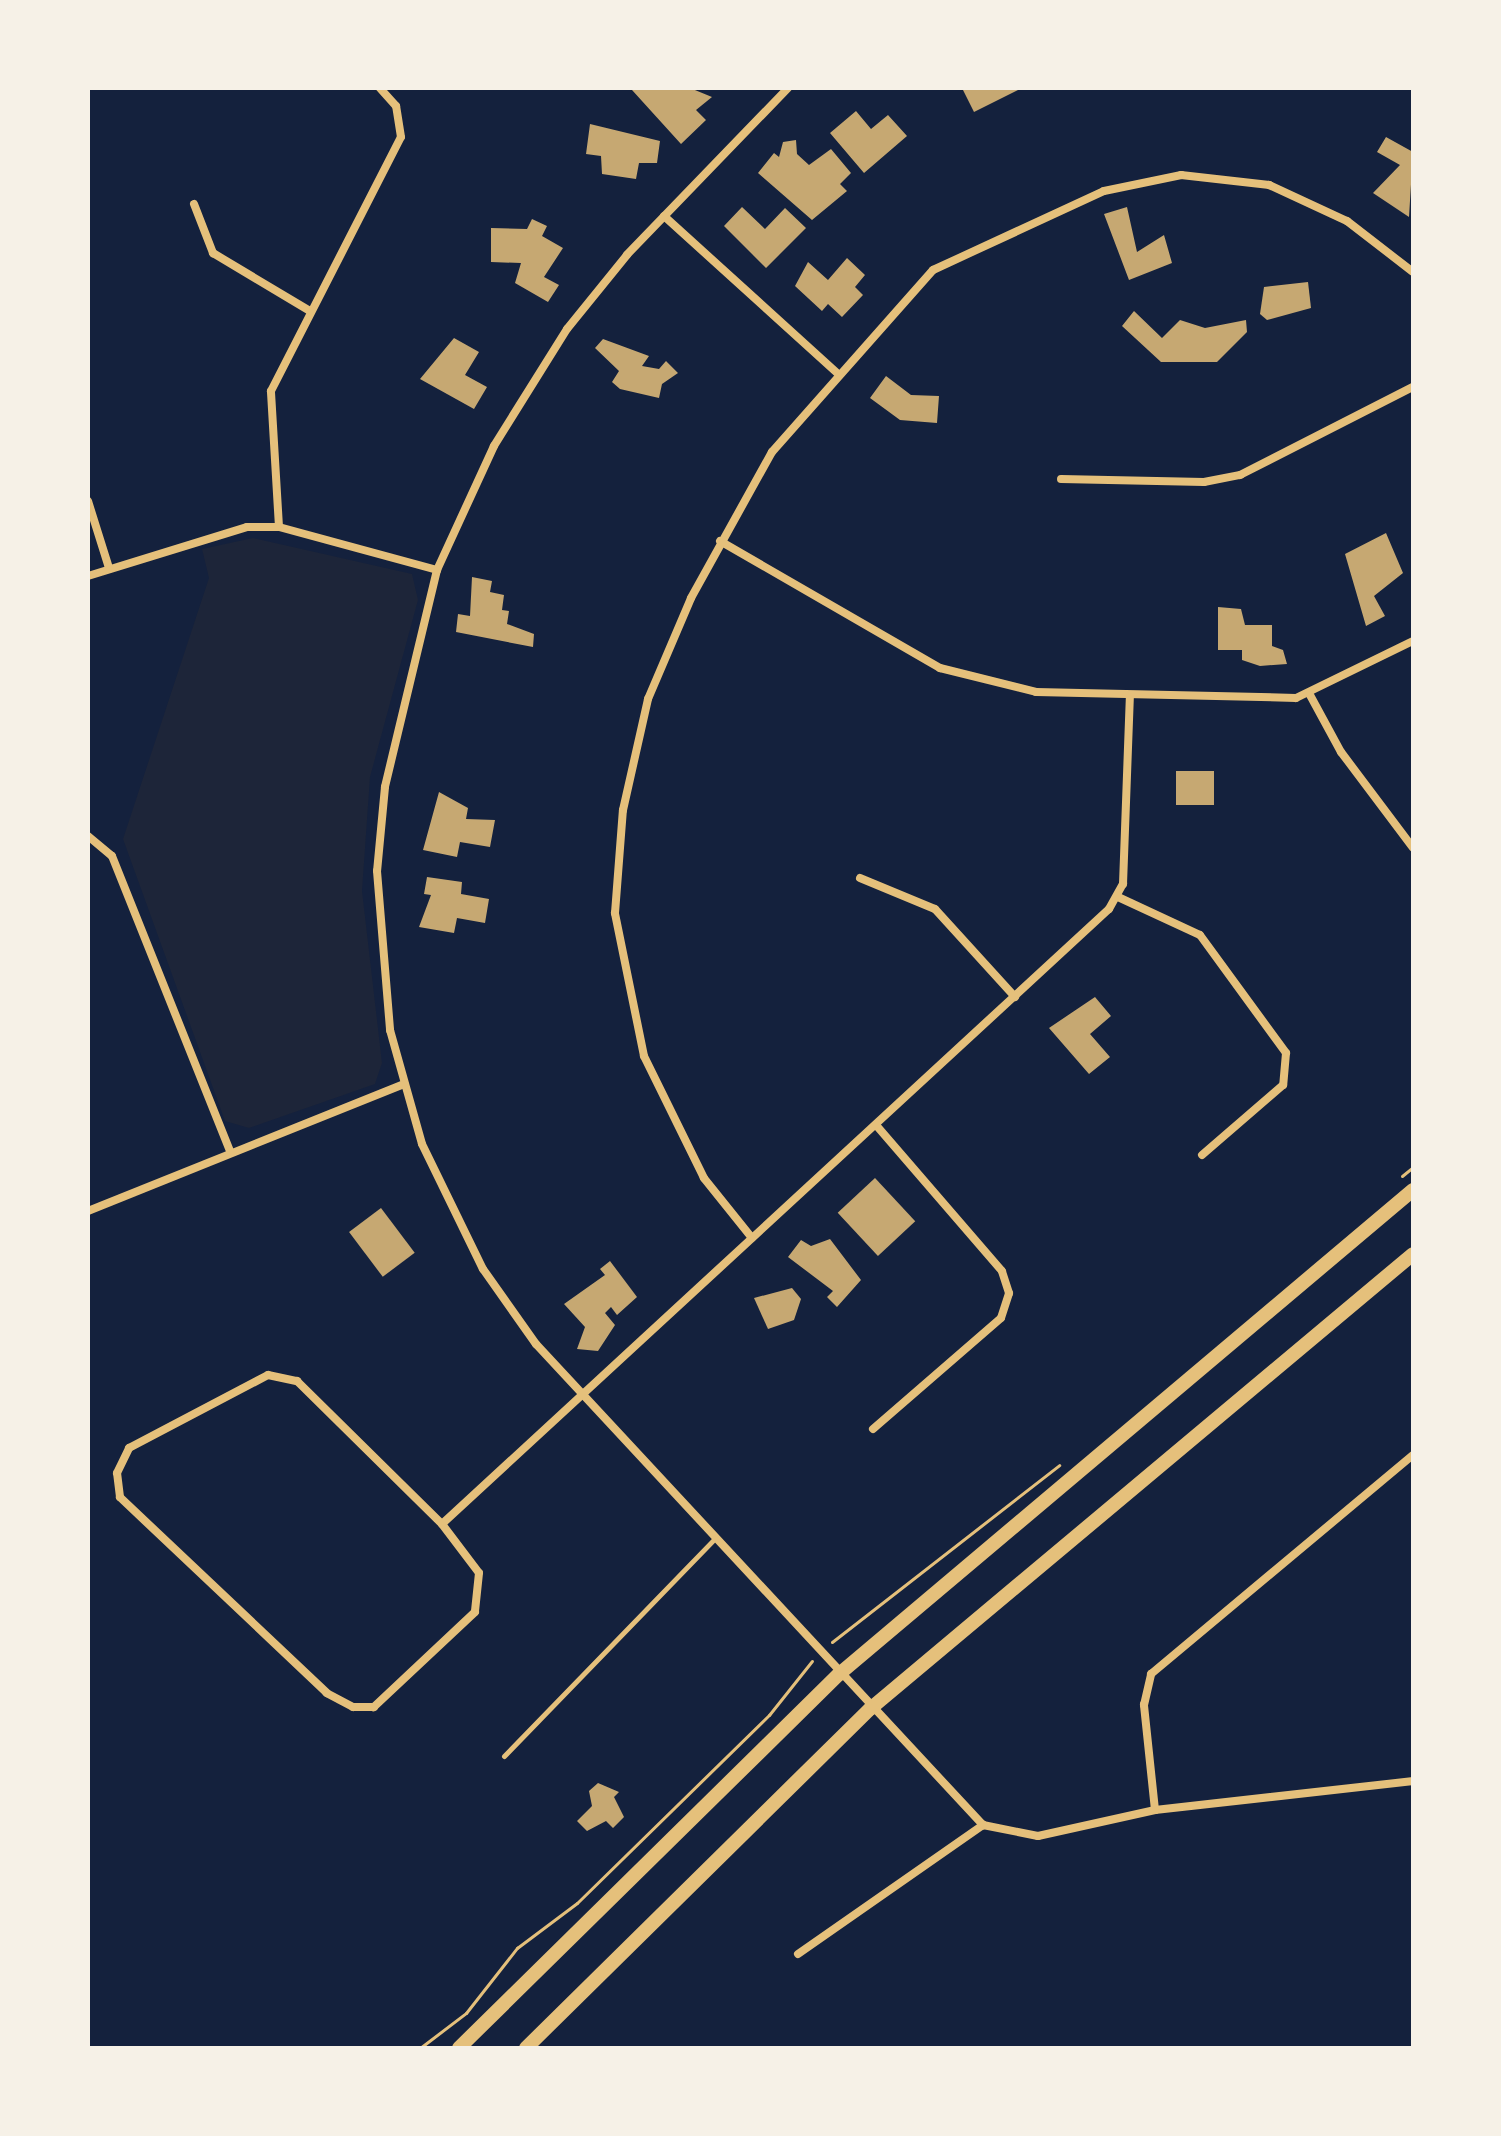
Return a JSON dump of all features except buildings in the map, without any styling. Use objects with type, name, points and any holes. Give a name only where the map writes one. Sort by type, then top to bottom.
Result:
[{"type":"main road","points":[[459,2048],[838,1675],[1413,1190]]},
{"type":"main road","points":[[526,2048],[870,1709],[1413,1254]]},
{"type":"street","points":[[279,527],[269,405],[281,361],[401,137],[396,106],[380,88]]},
{"type":"street","points":[[788,88],[664,216],[567,329],[494,446],[437,570],[385,787],[377,871],[383,981],[402,1085],[444,1195],[483,1269],[582,1393],[838,1675],[983,1825],[1038,1836],[1155,1810],[1413,1781]]},
{"type":"street","points":[[752,1238],[704,1178],[644,1056],[615,913],[623,810],[648,699],[720,541],[772,452],[933,270],[1051,210],[1162,176],[1292,192],[1347,221],[1413,272]]},
{"type":"street","points":[[194,204],[213,253],[310,311]]},
{"type":"street","points":[[664,216],[838,374]]},
{"type":"street","points":[[1061,479],[1222,479],[1413,387]]},
{"type":"street","points":[[88,501],[109,568]]},
{"type":"street","points":[[88,576],[212,534],[279,527],[437,570]]},
{"type":"street","points":[[720,541],[940,668],[1036,692],[1130,697],[1310,695],[1413,641]]},
{"type":"street","points":[[1310,695],[1341,752],[1413,848]]},
{"type":"street","points":[[442,1524],[1015,997],[1118,897],[1130,697]]},
{"type":"street","points":[[88,836],[112,856],[230,1151]]},
{"type":"street","points":[[860,878],[935,909],[1015,997]]},
{"type":"street","points":[[1118,897],[1200,935],[1286,1053],[1283,1085],[1202,1155]]},
{"type":"street","points":[[88,1211],[230,1151],[402,1085]]},
{"type":"street","points":[[873,1429],[1001,1318],[1009,1293],[1002,1271],[876,1125]]},
{"type":"street","points":[[282,1375],[297,1381],[442,1524],[479,1573],[475,1612],[383,1702],[365,1710],[327,1693],[126,1508],[117,1473],[129,1448],[257,1378],[282,1375]]},
{"type":"street","points":[[1155,1810],[1144,1705],[1151,1674],[1413,1455]]},
{"type":"street","points":[[798,1954],[983,1825]]},
{"type":"lane","points":[[504,1756],[714,1539]]},
{"type":"shaded area","points":[[253,538],[412,574],[418,600],[370,777],[362,891],[382,1063],[375,1084],[249,1128],[225,1121],[123,839],[209,578],[202,549]]}]
